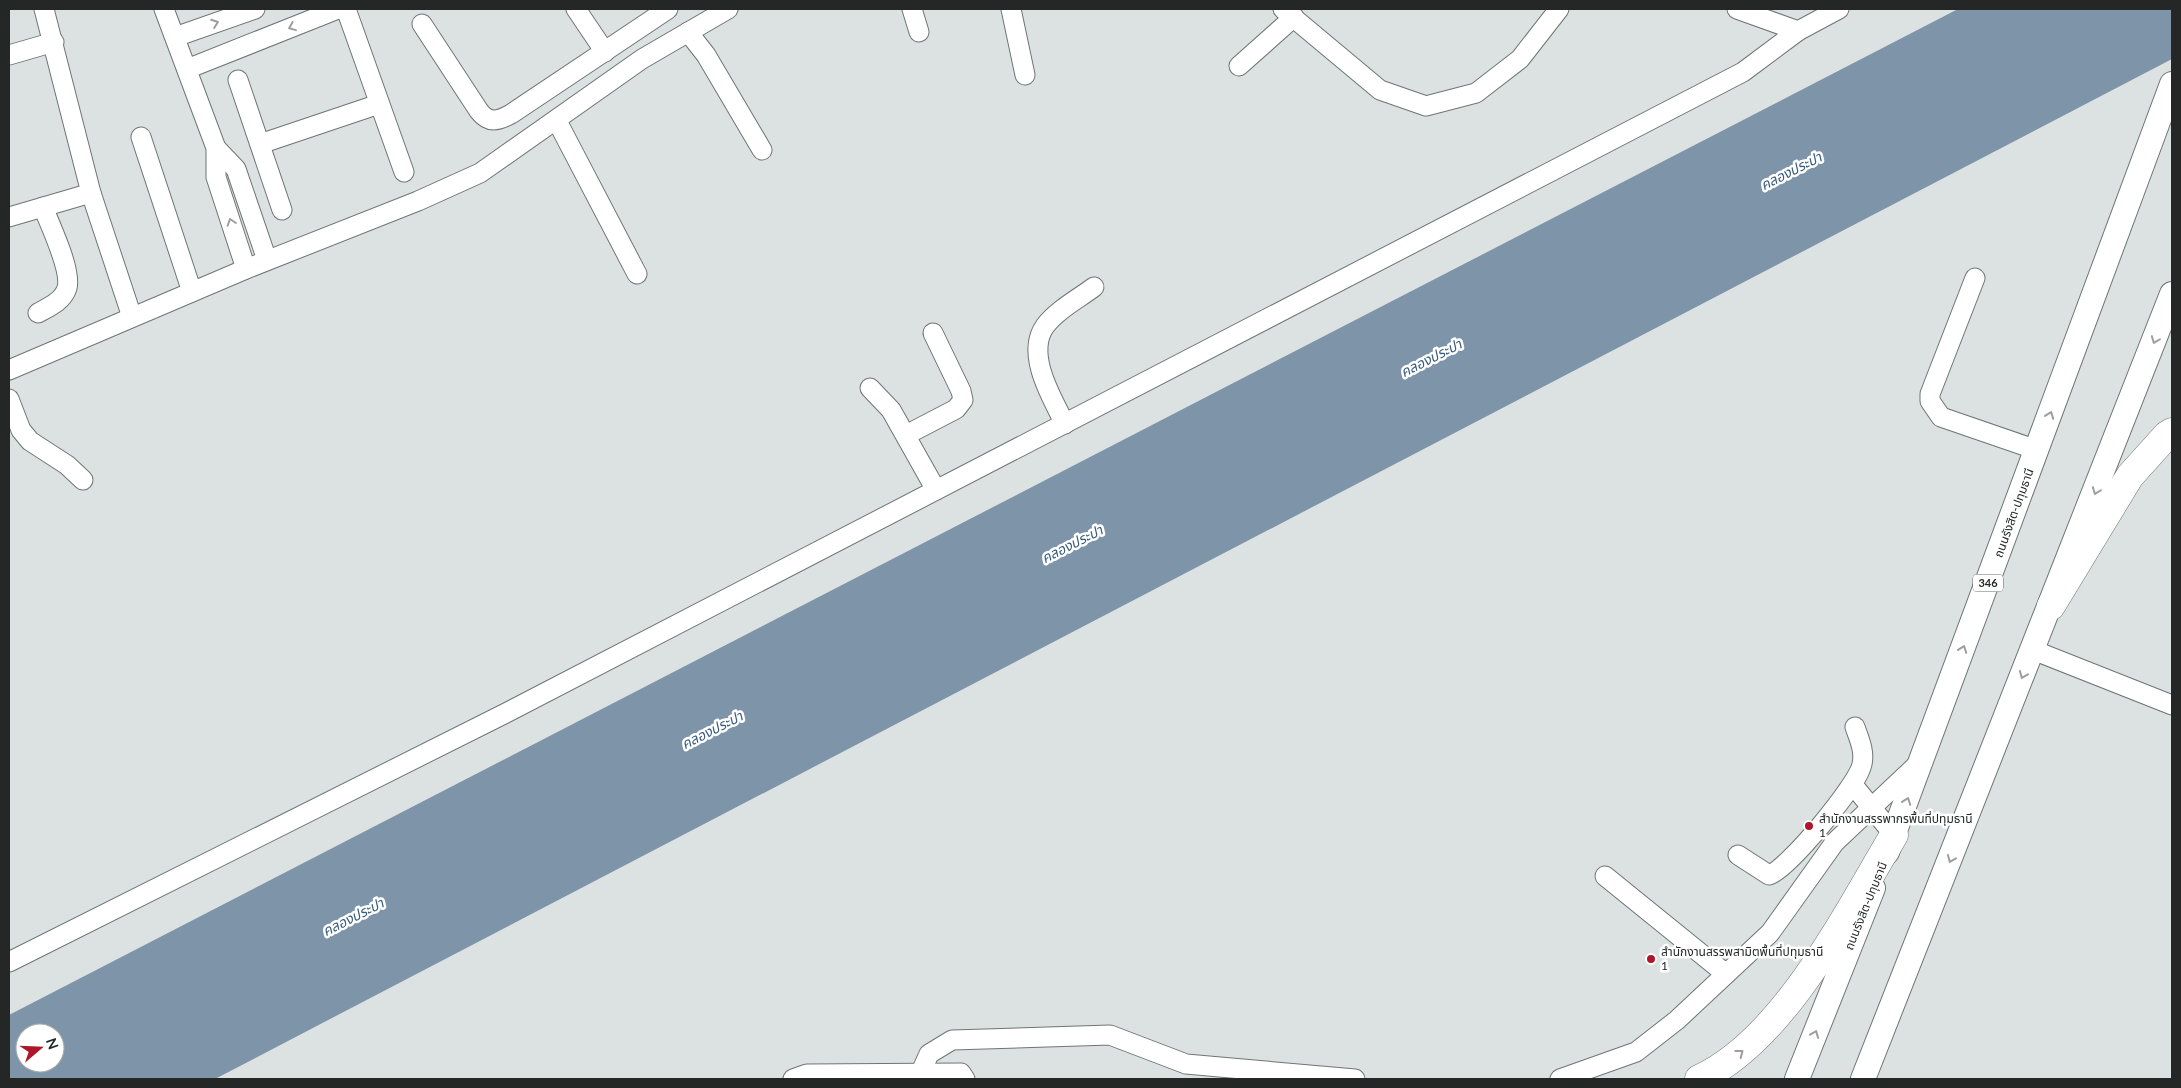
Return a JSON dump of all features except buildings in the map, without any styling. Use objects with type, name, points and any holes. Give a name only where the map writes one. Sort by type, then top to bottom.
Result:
[{"type":"highway","points":[[2051,606],[2130,476],[2167,435],[2172,432]]},
{"type":"highway","points":[[1699,1079],[1714,1072],[1754,1042],[1802,986],[1894,835]]},
{"type":"main road","name":"ถนนรังสิต-ปทุมธานี","points":[[1797,1079],[1894,835],[2172,84]]},
{"type":"main road","points":[[1864,1079],[2172,294]]},
{"type":"street","points":[[44,9],[54,42],[91,193],[132,317]]},
{"type":"street","points":[[164,9],[216,148],[216,177],[246,269]]},
{"type":"street","points":[[175,37],[255,9]]},
{"type":"street","points":[[187,69],[338,9]]},
{"type":"street","points":[[346,9],[404,172]]},
{"type":"street","points":[[576,9],[605,52]]},
{"type":"street","points":[[422,24],[479,111],[485,119],[492,121],[511,114],[668,9]]},
{"type":"street","points":[[9,370],[267,260],[418,201],[480,173],[642,60],[728,9]]},
{"type":"street","points":[[912,9],[918,32]]},
{"type":"street","points":[[1011,9],[1025,75]]},
{"type":"street","points":[[1239,66],[1288,13],[1380,90],[1426,106],[1476,93],[1520,59],[1559,9]]},
{"type":"street","points":[[1737,9],[1798,31]]},
{"type":"street","points":[[9,962],[513,710],[1743,72],[1798,31],[1839,9]]},
{"type":"street","points":[[688,32],[706,55],[762,150]]},
{"type":"street","points":[[9,56],[54,42]]},
{"type":"street","points":[[238,80],[282,210]]},
{"type":"street","points":[[260,144],[379,104]]},
{"type":"street","points":[[557,121],[636,274]]},
{"type":"street","points":[[141,137],[192,292]]},
{"type":"street","points":[[216,148],[236,169],[267,260]]},
{"type":"street","points":[[9,217],[91,193]]},
{"type":"street","points":[[38,313],[58,302],[67,288],[67,276],[43,207]]},
{"type":"street","points":[[1975,278],[1930,394],[1930,401],[1941,417],[2037,450]]},
{"type":"street","points":[[1064,424],[1048,390],[1040,362],[1038,344],[1046,325],[1094,287]]},
{"type":"street","points":[[906,435],[956,409],[963,400],[961,391],[934,333]]},
{"type":"street","points":[[870,388],[891,410],[936,490]]},
{"type":"street","points":[[9,399],[21,430],[30,441],[67,465],[83,480]]},
{"type":"street","points":[[2033,650],[2172,705]]},
{"type":"street","points":[[1738,855],[1768,875],[1779,871],[1853,785],[1862,765],[1863,750],[1856,726]]},
{"type":"street","points":[[1560,1079],[1636,1052],[1677,1020],[1770,933],[1835,842],[1922,759]]},
{"type":"street","points":[[1853,785],[1873,806],[1894,835]]},
{"type":"street","points":[[1605,876],[1726,974]]},
{"type":"street","points":[[920,1074],[929,1054],[952,1040],[1110,1035],[1186,1064],[1355,1079]]},
{"type":"street","points":[[793,1079],[807,1074],[961,1073],[965,1079]]},
{"type":"water","name":"คลองประปา","points":[[1958,9],[2172,9],[2172,59],[215,1079],[9,1079],[9,1015]]},
{"type":"place","name":"สำนักงานสรรพากรพื้นที่ปทุมธานี 1","points":[[1809,826]]},
{"type":"place","name":"สำนักงานสรรพสามิตพื้นที่ปทุมธานี 1","points":[[1651,959]]}]
